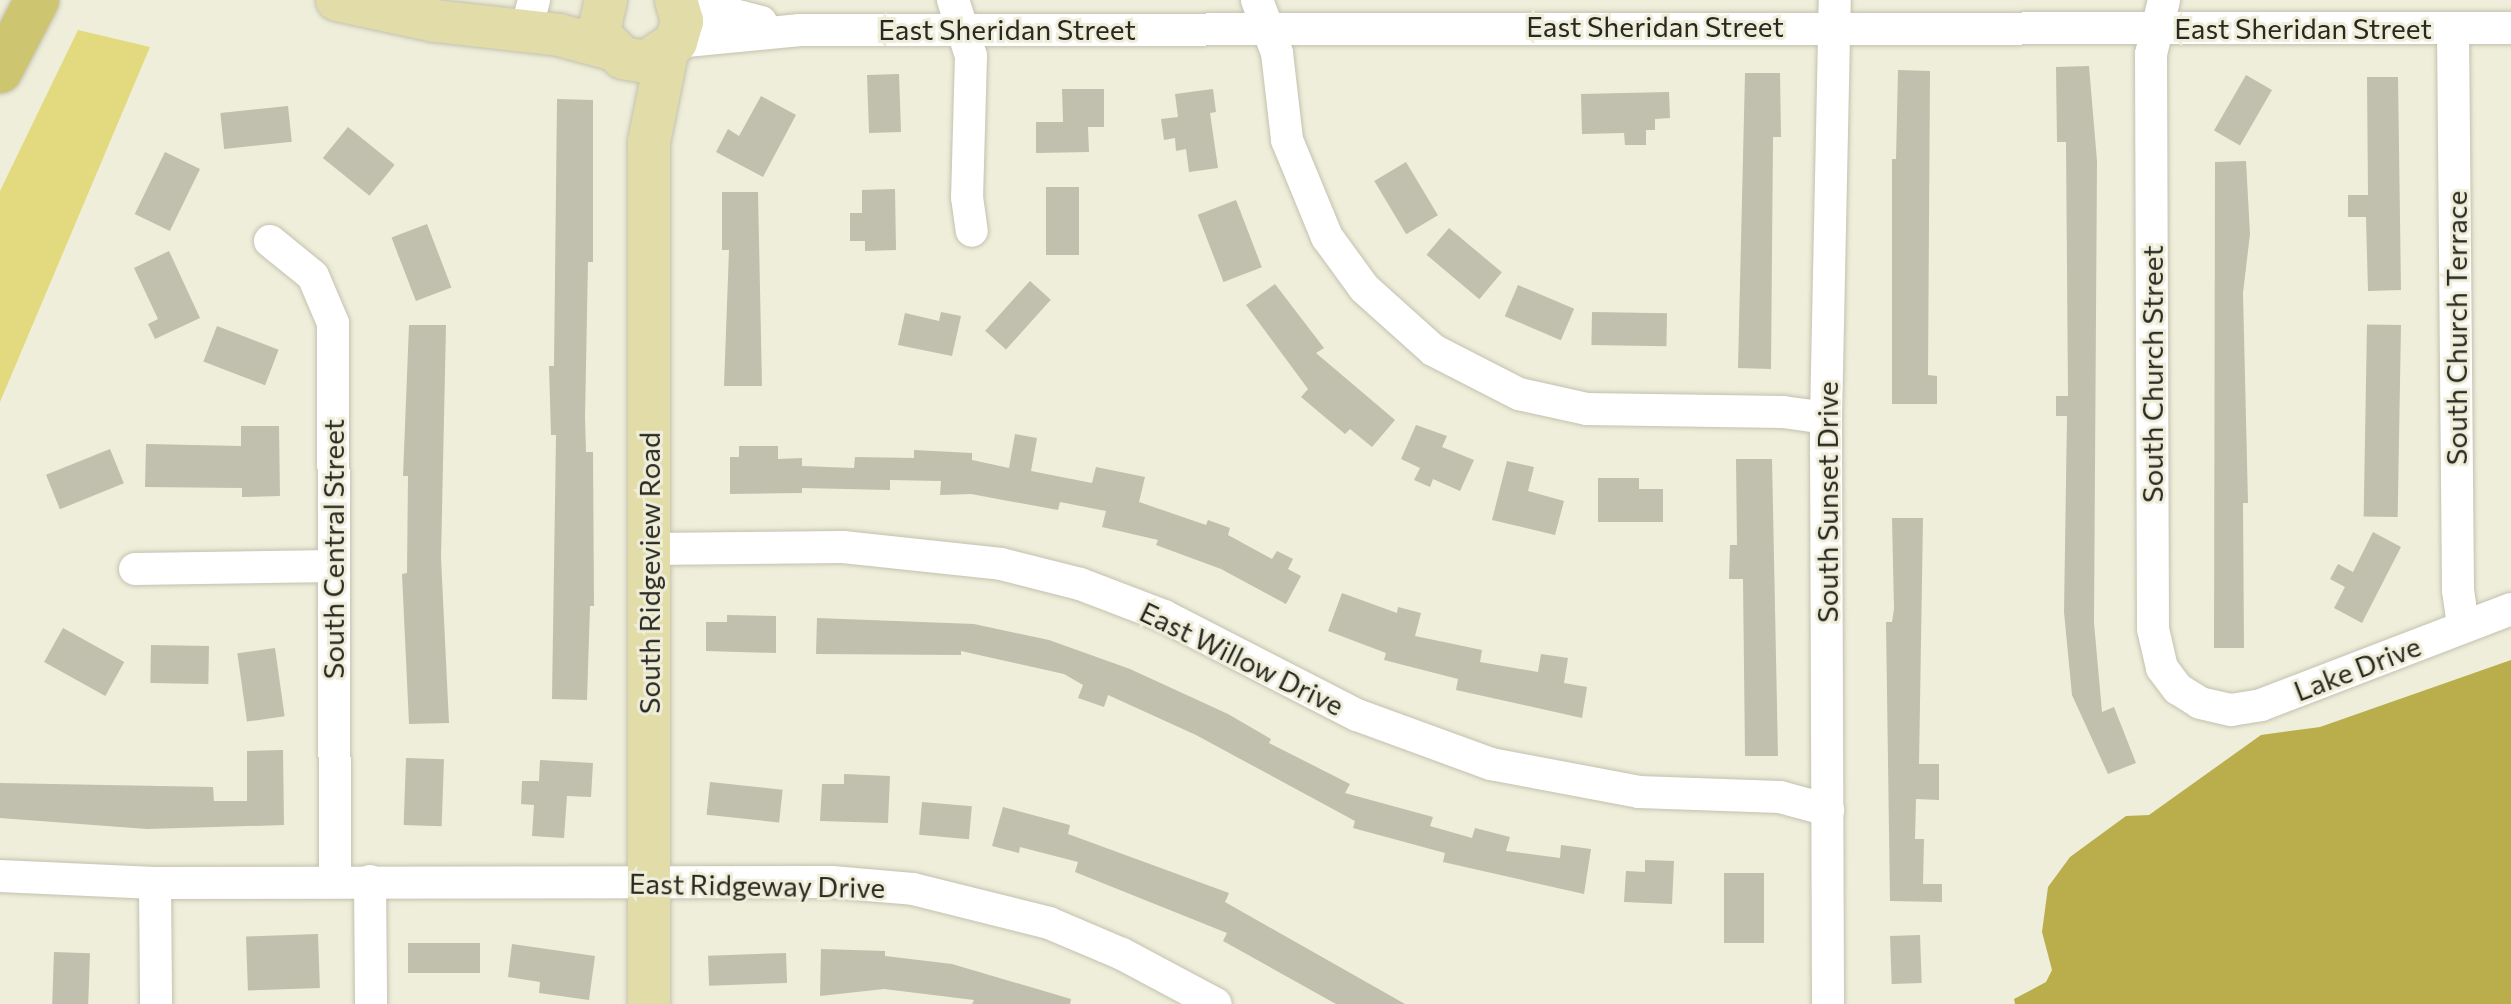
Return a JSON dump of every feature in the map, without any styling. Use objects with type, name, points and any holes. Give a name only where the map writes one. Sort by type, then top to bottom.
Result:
[{"type":"highway","points":[[8,55],[37,0]]},
{"type":"main road","points":[[337,0],[435,21],[530,15],[606,0]]},
{"type":"main road","name":"South Ridgeview Road","points":[[606,0],[600,25],[617,53],[649,142]]},
{"type":"main road","name":"South Ridgeview Road","points":[[649,1004],[649,142],[671,47],[682,21],[676,0]]},
{"type":"main road","points":[[530,15],[617,53],[646,62],[671,47]]},
{"type":"street","name":"East Sheridan Street","points":[[676,0],[715,14],[800,30]]},
{"type":"street","name":"South Sunset Drive","points":[[1828,1004],[1826,418],[1835,13]]},
{"type":"street","name":"East Sheridan Street","points":[[671,47],[956,14],[2161,13],[2453,29],[2511,28]]},
{"type":"street","name":"South Church Street","points":[[2161,13],[2151,54],[2153,629],[2162,668],[2178,689],[2200,703]]},
{"type":"street","points":[[956,14],[971,56],[967,197],[972,231]]},
{"type":"street","points":[[1262,14],[1277,53],[1287,140],[1327,237],[1364,288],[1433,350],[1519,394],[1587,409],[1783,412],[1826,418]]},
{"type":"street","name":"South Church Terrace","points":[[2453,29],[2458,590],[2463,627]]},
{"type":"street","name":"South Central Street","points":[[270,241],[313,276],[333,323],[335,882]]},
{"type":"street","name":"East Willow Drive","points":[[649,549],[843,547],[1001,564],[1080,584],[1164,616],[1357,715],[1491,764],[1639,792],[1780,797],[1828,810]]},
{"type":"street","points":[[135,569],[333,566]]},
{"type":"street","name":"Lake Drive","points":[[2200,703],[2231,710],[2261,705],[2511,609]]},
{"type":"street","name":"East Ridgeway Drive","points":[[0,876],[155,883],[832,882],[913,889],[985,904],[1122,954],[1216,1004]]},
{"type":"street","points":[[370,881],[371,1004]]},
{"type":"street","points":[[155,883],[156,1004]]},
{"type":"shaded area","points":[[78,30],[150,47],[0,402],[0,191]]},
{"type":"shaded area","points":[[2511,660],[2511,1004],[2015,1004],[2014,999],[2046,982],[2052,970],[2042,932],[2048,887],[2070,857],[2126,816],[2149,815],[2261,735],[2320,727]]},
{"type":"building","points":[[2089,66],[2097,161],[2094,623],[2102,712],[2114,707],[2136,763],[2108,774],[2072,695],[2064,612],[2067,416],[2056,416],[2056,396],[2068,396],[2066,142],[2057,142],[2056,67]]},
{"type":"building","points":[[1898,70],[1930,71],[1928,375],[1937,376],[1937,404],[1892,404],[1892,159],[1896,159]]},
{"type":"building","points":[[1745,73],[1780,73],[1781,137],[1773,137],[1771,369],[1738,368]]},
{"type":"building","points":[[899,74],[901,132],[869,133],[867,75]]},
{"type":"building","points":[[2246,75],[2272,90],[2240,145],[2214,130]]},
{"type":"building","points":[[2367,77],[2398,77],[2401,290],[2368,291],[2366,217],[2348,217],[2348,195],[2368,195]]},
{"type":"building","points":[[1062,89],[1104,89],[1104,127],[1088,127],[1089,152],[1036,153],[1036,122],[1063,122]]},
{"type":"building","points":[[1213,89],[1216,112],[1210,113],[1218,168],[1189,172],[1186,149],[1176,151],[1175,138],[1164,140],[1161,119],[1178,117],[1175,94]]},
{"type":"building","points":[[1669,92],[1670,118],[1655,119],[1655,130],[1646,130],[1646,145],[1625,145],[1624,133],[1582,134],[1581,94]]},
{"type":"building","points":[[761,96],[796,115],[763,177],[716,152],[728,129],[739,136]]},
{"type":"building","points":[[557,99],[593,100],[593,262],[588,262],[585,417],[586,452],[593,452],[594,606],[590,606],[587,700],[552,699],[556,435],[551,435],[549,366],[554,366]]},
{"type":"building","points":[[288,106],[292,142],[224,149],[220,113]]},
{"type":"building","points":[[348,127],[395,165],[369,196],[323,158]]},
{"type":"building","points":[[165,152],[200,169],[170,231],[135,214]]},
{"type":"building","points":[[2246,161],[2250,234],[2243,293],[2248,503],[2243,503],[2244,648],[2214,648],[2215,162]]},
{"type":"building","points":[[1406,162],[1438,215],[1406,234],[1374,181]]},
{"type":"building","points":[[1046,187],[1079,187],[1079,255],[1046,255]]},
{"type":"building","points":[[895,189],[896,250],[865,251],[865,241],[850,241],[850,213],[862,213],[862,190]]},
{"type":"building","points":[[722,192],[758,192],[762,386],[724,386],[729,250],[722,250]]},
{"type":"building","points":[[1236,200],[1262,267],[1224,282],[1198,215]]},
{"type":"building","points":[[427,224],[451,287],[416,301],[392,238]]},
{"type":"building","points":[[1449,228],[1502,272],[1479,299],[1427,255]]},
{"type":"building","points":[[169,251],[200,318],[155,339],[148,324],[158,319],[134,268]]},
{"type":"building","points":[[1030,281],[1051,300],[1006,350],[985,331]]},
{"type":"building","points":[[1275,284],[1324,348],[1316,353],[1395,420],[1372,447],[1350,429],[1345,434],[1301,397],[1308,389],[1246,305]]},
{"type":"building","points":[[1518,285],[1574,309],[1561,340],[1505,316]]},
{"type":"building","points":[[941,312],[961,316],[952,356],[898,345],[905,313],[939,321]]},
{"type":"building","points":[[1592,312],[1667,313],[1666,346],[1591,345]]},
{"type":"building","points":[[2367,324],[2401,325],[2398,517],[2364,516]]},
{"type":"building","points":[[409,325],[446,325],[441,558],[449,723],[409,724],[402,574],[407,573],[408,476],[403,476]]},
{"type":"building","points":[[217,326],[279,350],[265,385],[203,361]]},
{"type":"building","points":[[1416,425],[1447,436],[1442,447],[1474,460],[1460,491],[1433,479],[1430,487],[1414,480],[1420,468],[1401,459]]},
{"type":"building","points":[[241,426],[279,426],[280,496],[242,497],[242,488],[145,487],[146,444],[241,446]]},
{"type":"building","points":[[1015,434],[1037,438],[1031,471],[1092,483],[1096,467],[1145,477],[1139,502],[1206,525],[1208,520],[1230,528],[1228,535],[1272,559],[1277,551],[1293,559],[1288,569],[1301,576],[1286,604],[1221,569],[1156,545],[1158,540],[1102,527],[1106,511],[1060,502],[1058,510],[971,494],[940,495],[941,481],[890,480],[890,490],[802,488],[802,493],[730,494],[730,457],[739,457],[739,446],[778,446],[778,459],[802,458],[802,466],[854,468],[855,457],[914,458],[914,450],[972,453],[972,460],[1009,468]]},
{"type":"building","points":[[110,449],[124,483],[60,509],[46,475]]},
{"type":"building","points":[[1736,459],[1772,459],[1778,756],[1745,756],[1743,579],[1729,579],[1730,545],[1737,545]]},
{"type":"building","points":[[1507,461],[1534,467],[1528,491],[1564,501],[1555,535],[1492,520]]},
{"type":"building","points":[[1598,478],[1639,478],[1639,489],[1663,489],[1663,522],[1598,522]]},
{"type":"building","points":[[1892,518],[1923,518],[1919,764],[1939,764],[1939,800],[1916,799],[1915,839],[1924,839],[1923,884],[1942,884],[1942,902],[1890,901],[1886,622],[1892,622],[1894,609]]},
{"type":"building","points":[[2373,532],[2401,547],[2362,623],[2334,608],[2345,587],[2330,579],[2338,564],[2353,572]]},
{"type":"building","points":[[1342,593],[1397,613],[1398,607],[1421,613],[1415,636],[1482,650],[1480,662],[1538,672],[1541,654],[1568,658],[1564,683],[1587,687],[1582,718],[1456,690],[1458,679],[1384,660],[1386,653],[1328,631]]},
{"type":"building","points":[[727,615],[776,616],[776,653],[706,651],[706,622],[727,622]]},
{"type":"building","points":[[817,618],[974,624],[1049,640],[1130,669],[1228,714],[1271,739],[1269,743],[1350,784],[1345,793],[1433,817],[1430,826],[1472,838],[1475,828],[1510,837],[1506,851],[1560,858],[1561,845],[1591,849],[1584,894],[1443,862],[1445,853],[1353,828],[1355,821],[1196,735],[1108,695],[1104,707],[1078,698],[1083,685],[1064,674],[961,651],[961,655],[816,654]]},
{"type":"building","points":[[63,628],[124,662],[105,696],[44,662]]},
{"type":"building","points":[[151,645],[209,646],[208,684],[150,683]]},
{"type":"building","points":[[275,648],[285,716],[247,722],[237,653]]},
{"type":"building","points":[[283,750],[284,825],[147,829],[0,818],[0,783],[213,787],[214,801],[247,801],[247,751]]},
{"type":"building","points":[[406,758],[444,759],[442,826],[404,825]]},
{"type":"building","points":[[540,760],[593,763],[591,797],[567,796],[564,838],[532,836],[534,805],[521,804],[522,781],[539,781]]},
{"type":"building","points":[[844,774],[890,776],[888,823],[820,821],[822,784],[844,784]]},
{"type":"building","points":[[710,782],[783,790],[779,822],[707,815]]},
{"type":"building","points":[[922,802],[972,806],[969,839],[919,835]]},
{"type":"building","points":[[1003,807],[1070,825],[1068,834],[1229,893],[1225,902],[1405,1004],[1336,1004],[1223,941],[1227,933],[1075,872],[1078,862],[1020,847],[1019,853],[992,846]]},
{"type":"building","points":[[1645,860],[1674,861],[1672,904],[1624,902],[1626,871],[1645,872]]},
{"type":"building","points":[[1724,873],[1764,873],[1764,943],[1724,943]]},
{"type":"building","points":[[318,934],[320,988],[248,990],[246,937]]},
{"type":"building","points":[[1920,935],[1922,983],[1892,984],[1890,936]]},
{"type":"building","points":[[408,943],[480,943],[480,973],[408,973]]},
{"type":"building","points":[[512,944],[595,956],[589,1000],[539,993],[540,982],[508,977]]},
{"type":"building","points":[[821,949],[885,951],[885,956],[952,964],[1071,999],[1070,1004],[972,1004],[974,1000],[884,989],[820,996]]},
{"type":"building","points":[[54,952],[90,953],[88,1004],[52,1004]]},
{"type":"building","points":[[786,953],[787,983],[709,986],[708,956]]}]
